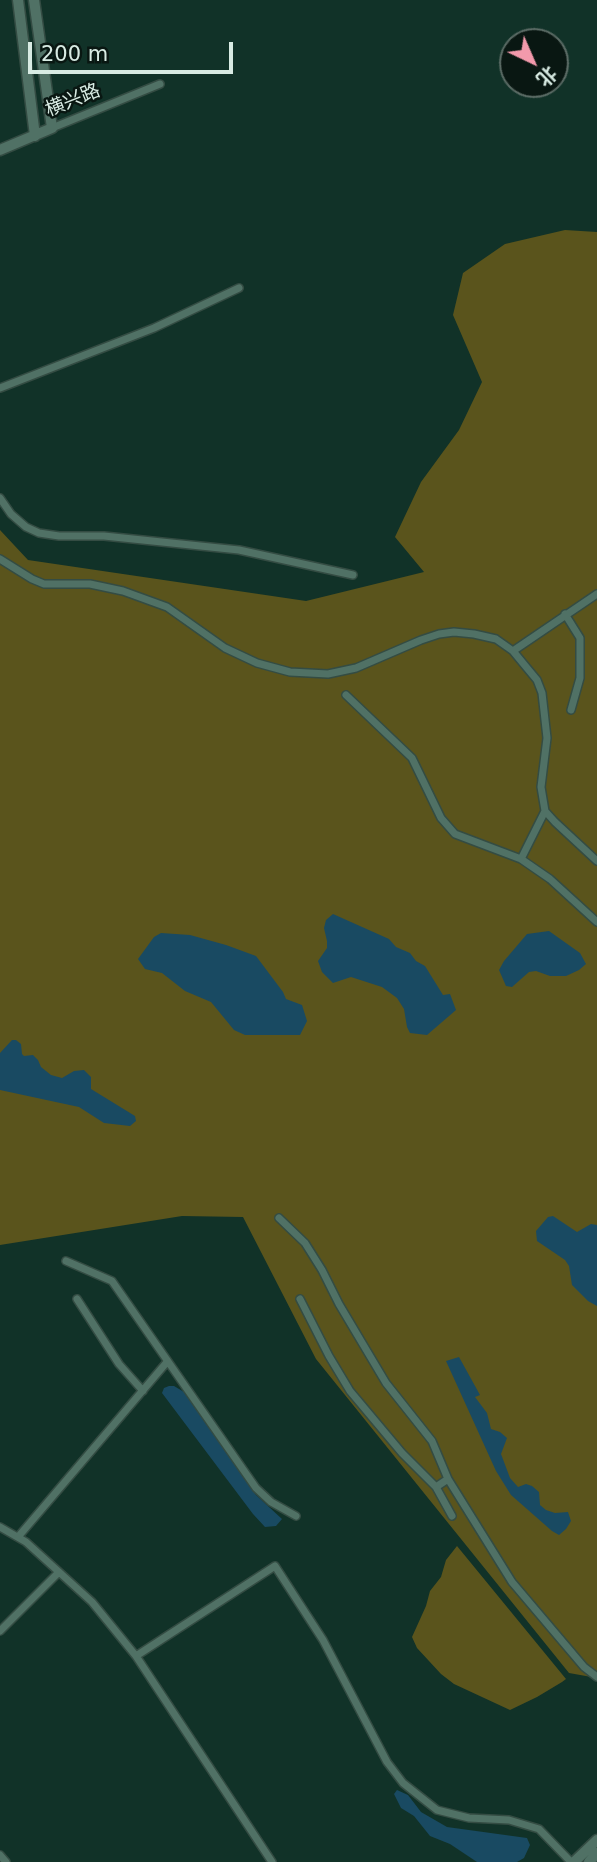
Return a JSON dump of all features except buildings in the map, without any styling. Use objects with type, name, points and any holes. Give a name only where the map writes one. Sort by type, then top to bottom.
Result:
[{"type":"main road","points":[[18,0],[35,136]]},
{"type":"main road","points":[[34,0],[52,128]]},
{"type":"main road","name":"横兴路","points":[[0,150],[52,128]]},
{"type":"main road","points":[[573,1862],[597,1840]]},
{"type":"main road","points":[[589,1862],[597,1853]]},
{"type":"street","name":"横兴路","points":[[52,128],[160,85]]},
{"type":"street","points":[[0,388],[154,328],[239,288]]},
{"type":"street","points":[[0,498],[11,514],[26,527],[39,533],[104,536],[239,550],[353,575]]},
{"type":"street","points":[[0,559],[44,584],[90,584],[122,591],[167,607],[225,648],[257,663],[290,672],[328,674],[356,668],[439,634],[454,632],[496,639],[513,651],[537,680],[542,693],[547,738],[541,787],[545,811],[597,861]]},
{"type":"street","points":[[513,651],[597,594]]},
{"type":"street","points":[[565,614],[580,638],[580,678],[570,710]]},
{"type":"street","points":[[346,695],[412,758],[442,818],[455,834],[521,859],[550,879],[597,922]]},
{"type":"street","points":[[521,859],[545,811]]},
{"type":"street","points":[[279,1218],[305,1243],[386,1383],[432,1441],[448,1479],[512,1582],[584,1667],[597,1677]]},
{"type":"street","points":[[66,1261],[112,1281],[256,1488],[271,1502],[296,1516]]},
{"type":"street","points":[[77,1298],[119,1364],[143,1391]]},
{"type":"street","points":[[300,1299],[350,1391],[402,1453],[436,1487],[453,1516]]},
{"type":"street","points":[[18,1537],[167,1362]]},
{"type":"street","points":[[436,1487],[448,1479]]},
{"type":"street","points":[[0,1527],[26,1542],[92,1602],[136,1656],[272,1862]]},
{"type":"street","points":[[136,1656],[275,1566],[323,1640],[387,1762],[403,1783],[437,1810],[469,1818],[509,1820],[539,1829],[573,1862]]},
{"type":"street","points":[[0,1631],[59,1572]]},
{"type":"street","points":[[0,1855],[6,1862]]},
{"type":"shaded area","points":[[565,230],[597,232],[597,1678],[569,1673],[316,1359],[243,1217],[182,1216],[0,1245],[0,530],[28,560],[306,601],[424,572],[395,537],[421,482],[459,430],[482,382],[453,315],[463,273],[505,244]]},
{"type":"shaded area","points":[[457,1546],[566,1679],[510,1710],[454,1684],[417,1648],[412,1637],[430,1591],[441,1577],[446,1560]]},
{"type":"water","points":[[333,914],[389,939],[396,947],[410,953],[416,961],[425,966],[443,995],[450,994],[456,1010],[427,1035],[410,1033],[404,1009],[397,998],[382,987],[351,977],[333,983],[322,972],[318,961],[327,948],[324,928],[326,920]]},
{"type":"water","points":[[549,931],[580,953],[586,964],[566,976],[529,972],[512,987],[506,986],[499,970],[504,961],[527,934]]},
{"type":"water","points":[[161,933],[190,935],[256,956],[286,999],[302,1005],[307,1021],[300,1035],[245,1035],[234,1030],[211,1002],[185,991],[162,973],[145,969],[138,959],[154,937]]},
{"type":"water","points":[[12,1040],[21,1044],[24,1056],[33,1055],[51,1075],[62,1078],[74,1071],[84,1070],[91,1077],[91,1089],[135,1116],[136,1121],[130,1126],[104,1123],[79,1107],[0,1090],[0,1053]]},
{"type":"water","points":[[553,1216],[577,1232],[591,1224],[597,1225],[597,1306],[572,1285],[569,1266],[565,1260],[537,1241],[536,1231],[548,1217]]},
{"type":"water","points":[[459,1357],[480,1395],[475,1397],[487,1413],[491,1429],[507,1438],[501,1454],[510,1478],[518,1487],[526,1484],[539,1492],[540,1505],[546,1510],[555,1513],[568,1512],[571,1521],[559,1535],[511,1495],[496,1471],[446,1361]]},
{"type":"water","points":[[169,1386],[184,1392],[256,1495],[282,1519],[276,1526],[265,1527],[253,1514],[162,1393],[164,1388]]},
{"type":"water","points":[[397,1790],[408,1795],[421,1812],[447,1827],[527,1838],[530,1845],[524,1858],[517,1862],[477,1862],[450,1844],[430,1836],[414,1816],[401,1808],[394,1794]]}]
